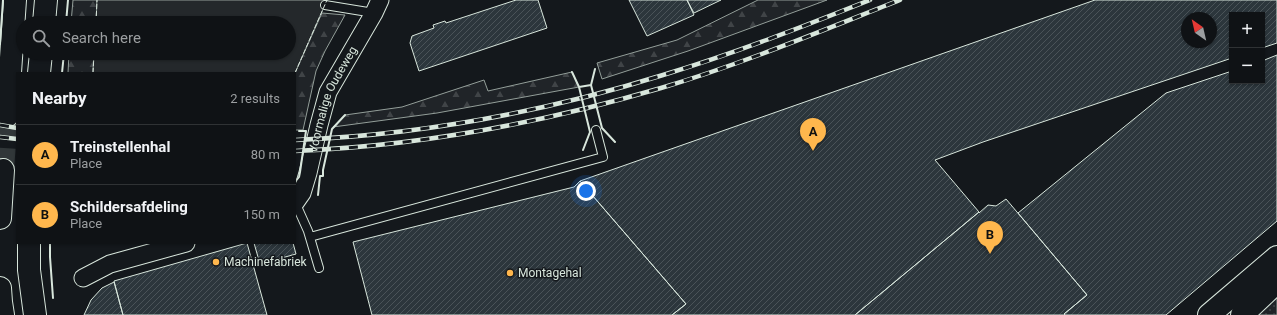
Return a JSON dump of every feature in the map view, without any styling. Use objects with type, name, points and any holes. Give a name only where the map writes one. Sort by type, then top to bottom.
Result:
[{"type":"main road","points":[[7,116],[15,0]]},
{"type":"main road","points":[[45,16],[46,0]]},
{"type":"main road","points":[[39,72],[40,60]]},
{"type":"main road","points":[[0,218],[3,170]]},
{"type":"main road","points":[[29,244],[29,270],[35,315]]},
{"type":"main road","points":[[1209,315],[1277,257]]},
{"type":"main road","points":[[1242,315],[1277,282]]},
{"type":"main road","points":[[0,288],[3,315]]},
{"type":"street","name":"Voormalige Oudeweg","points":[[296,201],[302,193],[308,173],[328,92],[377,7]]},
{"type":"street","points":[[83,278],[110,264],[182,244]]},
{"type":"lane","points":[[325,5],[377,7]]},
{"type":"lane","points":[[310,237],[603,158],[596,130]]},
{"type":"lane","points":[[296,204],[310,237],[319,268]]},
{"type":"green space","points":[[73,0],[97,0],[96,16],[72,16]]},
{"type":"green space","points":[[758,0],[827,0],[688,51],[602,79],[597,63],[677,40]]},
{"type":"green space","points":[[322,13],[345,15],[325,51],[316,71],[303,130],[296,130],[295,72]]},
{"type":"green space","points":[[69,60],[94,60],[93,72],[68,72]]},
{"type":"green space","points":[[572,72],[579,87],[437,113],[333,127],[345,115],[402,107],[484,80],[488,91]]},
{"type":"green space","points":[[1277,292],[1277,315],[1258,315]]},
{"type":"shaded area","points":[[97,0],[327,0],[295,72],[93,72],[94,60],[296,60],[296,16],[96,16]]},
{"type":"building","points":[[516,0],[538,0],[547,28],[419,71],[410,43],[412,36],[434,28],[433,25],[445,21],[446,23]]},
{"type":"building","points":[[629,0],[687,0],[694,15],[647,36]]},
{"type":"building","points":[[687,0],[721,0],[694,13]]},
{"type":"building","points":[[1095,0],[1277,0],[1277,43],[1265,47],[1265,12],[1229,12],[1229,59],[983,142],[935,160],[979,212],[855,315],[672,315],[686,304],[580,181]]},
{"type":"building","points":[[1277,55],[1277,221],[1166,315],[1065,315],[1064,314],[1087,295],[1018,213],[1166,93],[1229,72],[1229,84],[1265,84],[1265,60]]},
{"type":"building","name":"Montagehal","points":[[580,181],[686,304],[672,315],[372,315],[353,242],[574,187]]},
{"type":"building","points":[[1006,199],[1087,295],[1064,314],[1065,315],[855,315],[988,205],[996,206]]},
{"type":"building","name":"Machinefabriek","points":[[247,244],[267,315],[123,315],[114,281]]},
{"type":"building","points":[[254,244],[293,244],[296,254],[260,264]]},
{"type":"building","points":[[114,282],[123,315],[84,315],[91,300],[102,288]]},
{"type":"tunnel","points":[[3,170],[7,116]]},
{"type":"railway","points":[[296,140],[388,133],[435,127],[481,120],[573,100],[663,75],[715,58],[870,0]]},
{"type":"railway","points":[[296,151],[388,144],[480,131],[616,101],[691,79],[781,47],[900,0]]},
{"type":"railway","points":[[0,125],[16,128]]},
{"type":"railway","points":[[0,137],[16,139]]},
{"type":"fence","points":[[96,16],[97,0]]},
{"type":"fence","points":[[295,72],[327,0]]},
{"type":"fence","points":[[93,72],[94,60]]},
{"type":"wall","points":[[0,44],[3,0]]},
{"type":"wall","points":[[67,16],[68,0]]},
{"type":"wall","points":[[62,72],[63,60]]},
{"type":"wall","points":[[595,69],[591,85],[602,128],[615,142]]},
{"type":"wall","points":[[572,72],[579,87],[590,132],[583,150]]},
{"type":"wall","points":[[579,87],[591,85]]},
{"type":"wall","points":[[318,195],[320,176],[323,176],[332,129],[345,115]]},
{"type":"wall","points":[[296,181],[299,177],[306,131],[299,131]]},
{"type":"wall","points":[[50,244],[53,298]]},
{"type":"place","name":"Treinstellenhal","points":[[813,151]]},
{"type":"place","name":"Schildersafdeling","points":[[990,254]]},
{"type":"place","name":"Machinefabriek","points":[[216,262]]},
{"type":"place","name":"Montagehal","points":[[510,273]]}]
